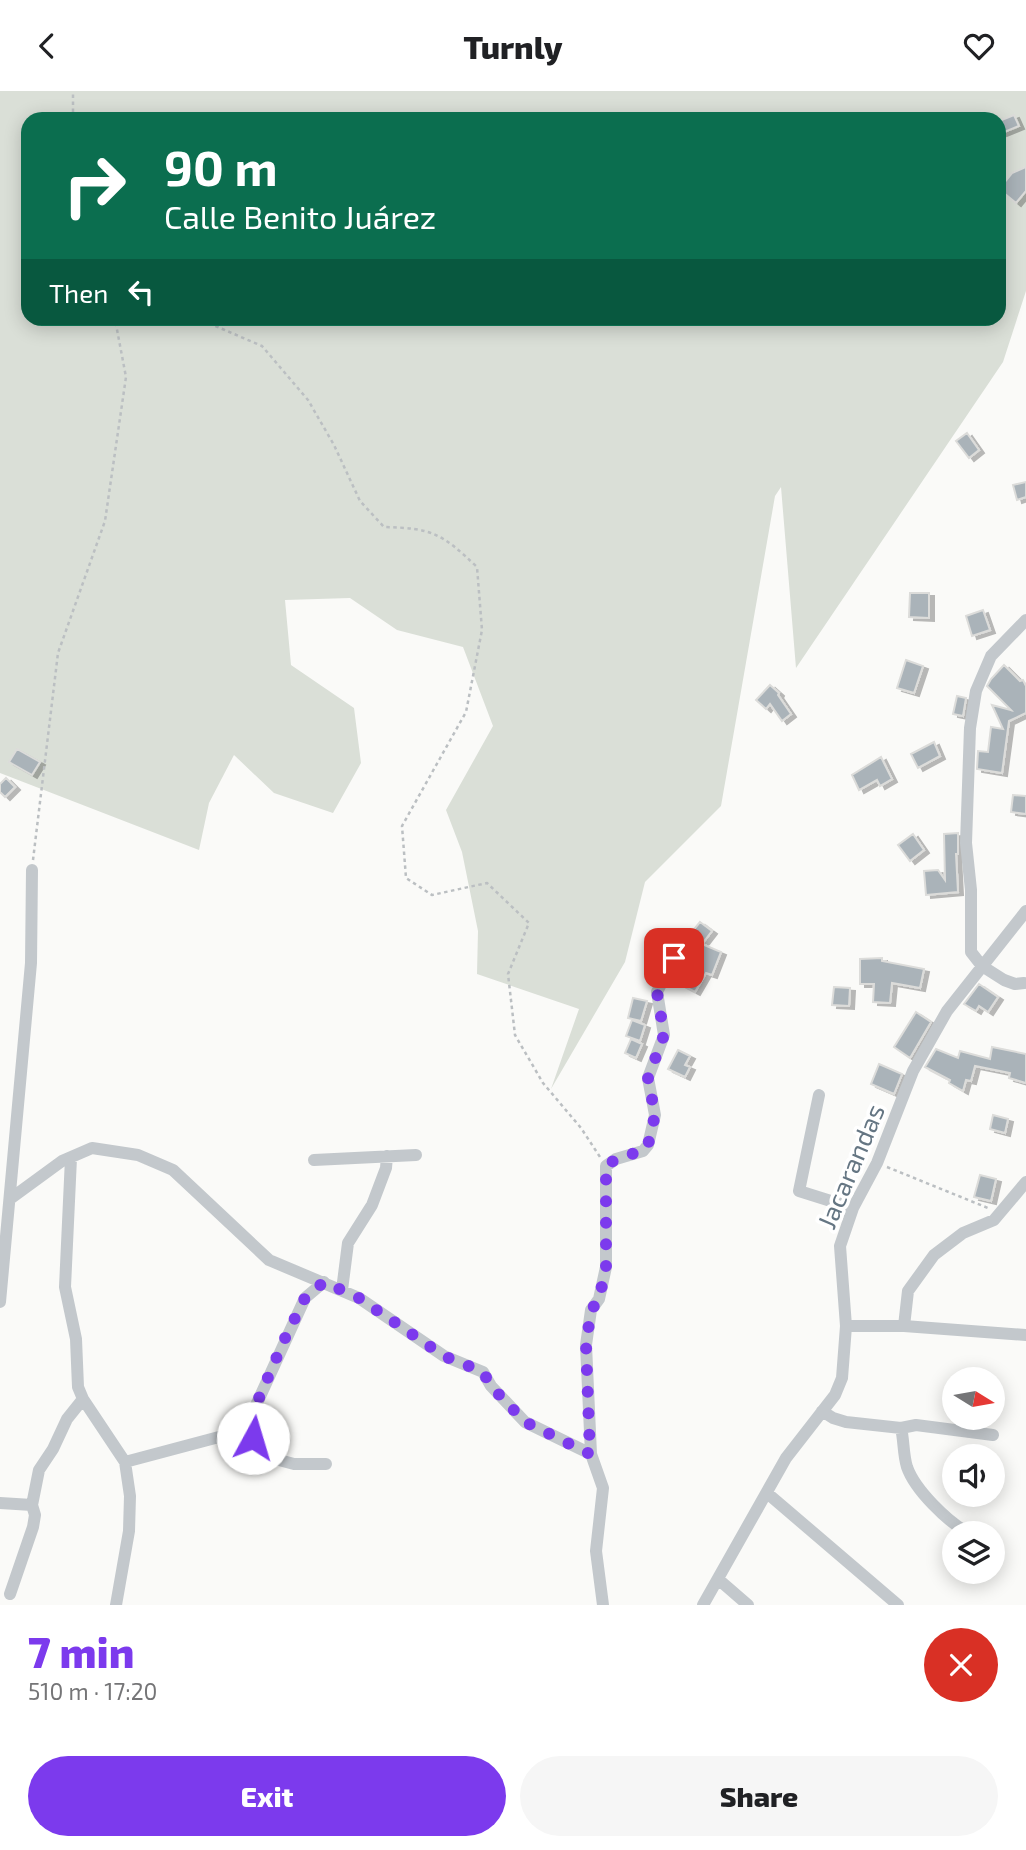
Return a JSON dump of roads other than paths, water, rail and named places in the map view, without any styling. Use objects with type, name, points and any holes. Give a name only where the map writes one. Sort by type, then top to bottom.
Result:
[{"type":"street","points":[[1024,983],[1004,980],[982,965],[971,952],[971,890],[966,843],[971,774],[970,728],[976,691],[991,656],[1026,620]]},
{"type":"street","points":[[0,1302],[31,963],[32,870]]},
{"type":"street","name":"Jacarandas","points":[[704,1605],[786,1458],[835,1395],[842,1378],[846,1326],[840,1246],[853,1208],[877,1163],[913,1071],[947,1011],[1026,911]]},
{"type":"street","points":[[603,1605],[596,1551],[603,1488],[590,1454],[586,1345],[591,1310],[599,1300],[606,1266],[606,1166],[616,1159],[642,1151],[648,1145],[655,1115],[648,1078],[664,1035],[657,992],[674,958]]},
{"type":"street","points":[[820,1095],[799,1191],[853,1208]]},
{"type":"street","points":[[10,1199],[62,1161],[92,1148],[138,1154],[173,1170],[269,1260],[359,1298],[444,1356],[483,1372],[491,1386],[525,1422],[590,1454]]},
{"type":"street","points":[[314,1160],[416,1155]]},
{"type":"street","points":[[342,1290],[348,1243],[372,1205],[386,1168],[387,1156]]},
{"type":"street","points":[[71,1158],[65,1287],[76,1339],[78,1387],[83,1399],[125,1462],[130,1496],[129,1531],[116,1605]]},
{"type":"street","points":[[904,1326],[908,1291],[934,1255],[963,1233],[994,1220],[1026,1182]]},
{"type":"street","points":[[324,1282],[305,1298],[252,1414],[249,1429],[264,1456],[294,1464],[326,1464]]},
{"type":"street","points":[[846,1326],[904,1326],[1026,1335]]},
{"type":"street","points":[[10,1594],[33,1527],[35,1515],[32,1505],[40,1470],[67,1419],[83,1399]]},
{"type":"street","points":[[822,1411],[846,1422],[901,1428],[916,1425],[993,1435]]},
{"type":"street","points":[[901,1428],[907,1466],[919,1488],[952,1521]]},
{"type":"street","points":[[125,1462],[249,1429]]},
{"type":"street","points":[[767,1493],[898,1605]]},
{"type":"street","points":[[0,1503],[32,1505]]},
{"type":"street","points":[[718,1579],[748,1605]]}]
